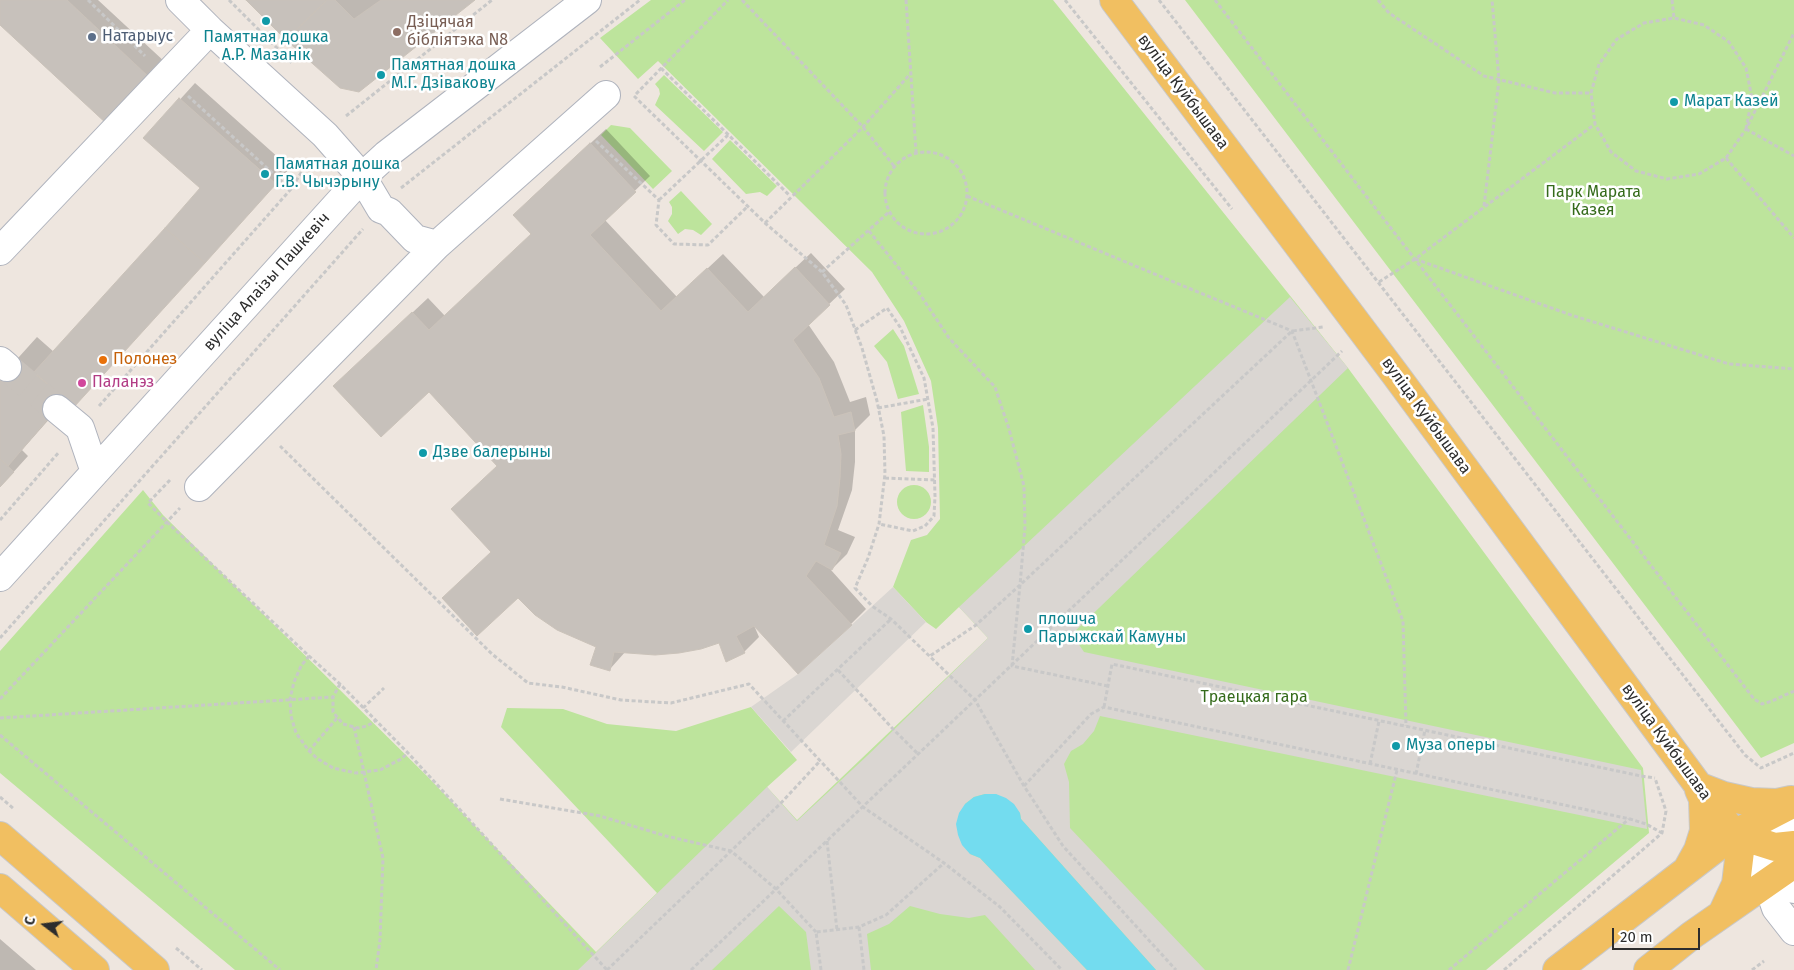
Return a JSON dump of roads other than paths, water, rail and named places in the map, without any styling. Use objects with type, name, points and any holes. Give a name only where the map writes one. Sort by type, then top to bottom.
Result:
[{"type":"main road","name":"вуліца Куйбышава","points":[[1114,0],[1395,374],[1734,834]]},
{"type":"main road","points":[[1698,786],[1724,796],[1752,802],[1794,802]]},
{"type":"main road","points":[[1687,869],[1698,850],[1704,830],[1703,799],[1698,786]]},
{"type":"main road","points":[[1557,970],[1734,834],[1794,802]]},
{"type":"main road","points":[[1734,834],[1788,852]]},
{"type":"main road","points":[[1723,912],[1736,884],[1740,851],[1734,834]]},
{"type":"main road","points":[[0,836],[155,970]]},
{"type":"main road","points":[[1648,970],[1723,912],[1767,882]]},
{"type":"main road","points":[[0,888],[95,970]]},
{"type":"street","points":[[180,0],[210,30],[325,134],[362,177],[381,209],[389,212],[415,239],[437,245]]},
{"type":"street","name":"вуліца Алаізы Пашкевіч","points":[[0,577],[362,177],[386,155],[587,0]]},
{"type":"street","points":[[0,251],[210,30]]},
{"type":"street","points":[[199,487],[437,245],[606,95]]},
{"type":"street","points":[[57,409],[80,428],[95,472]]},
{"type":"street","points":[[1767,882],[1769,864],[1788,852],[1794,815]]},
{"type":"street","points":[[1734,834],[1767,882],[1776,908],[1794,931]]},
{"type":"street","points":[[1767,882],[1794,889]]},
{"type":"water","points":[[996,794],[1014,804],[1020,813],[1021,819],[1156,970],[1087,970],[980,858],[970,854],[962,845],[956,824],[959,813],[965,804],[974,797]]},
{"type":"tunnel","points":[[7,367],[57,409]]},
{"type":"place","name":"Памятная дошка А.Р. Мазанік","points":[[266,21]]},
{"type":"place","name":"Дзіцячая бібліятэка N8","points":[[397,32]]},
{"type":"place","name":"Натарыус","points":[[92,37]]},
{"type":"place","name":"Памятная дошка М.Г. Дзівакову","points":[[381,75]]},
{"type":"place","name":"Марат Казей","points":[[1674,102]]},
{"type":"place","name":"Памятная дошка Г.В. Чычэрыну","points":[[265,174]]},
{"type":"place","name":"Полонез","points":[[103,360]]},
{"type":"place","name":"Паланэз","points":[[82,383]]},
{"type":"place","name":"Дзве балерыны","points":[[423,453]]},
{"type":"place","name":"плошча Парыжскай Камуны","points":[[1028,629]]},
{"type":"place","name":"Муза оперы","points":[[1396,746]]},
{"type":"park label","name":"Парк Марата Казея","points":[[1593,202]]},
{"type":"park label","name":"Траецкая гара","points":[[1254,698]]}]
